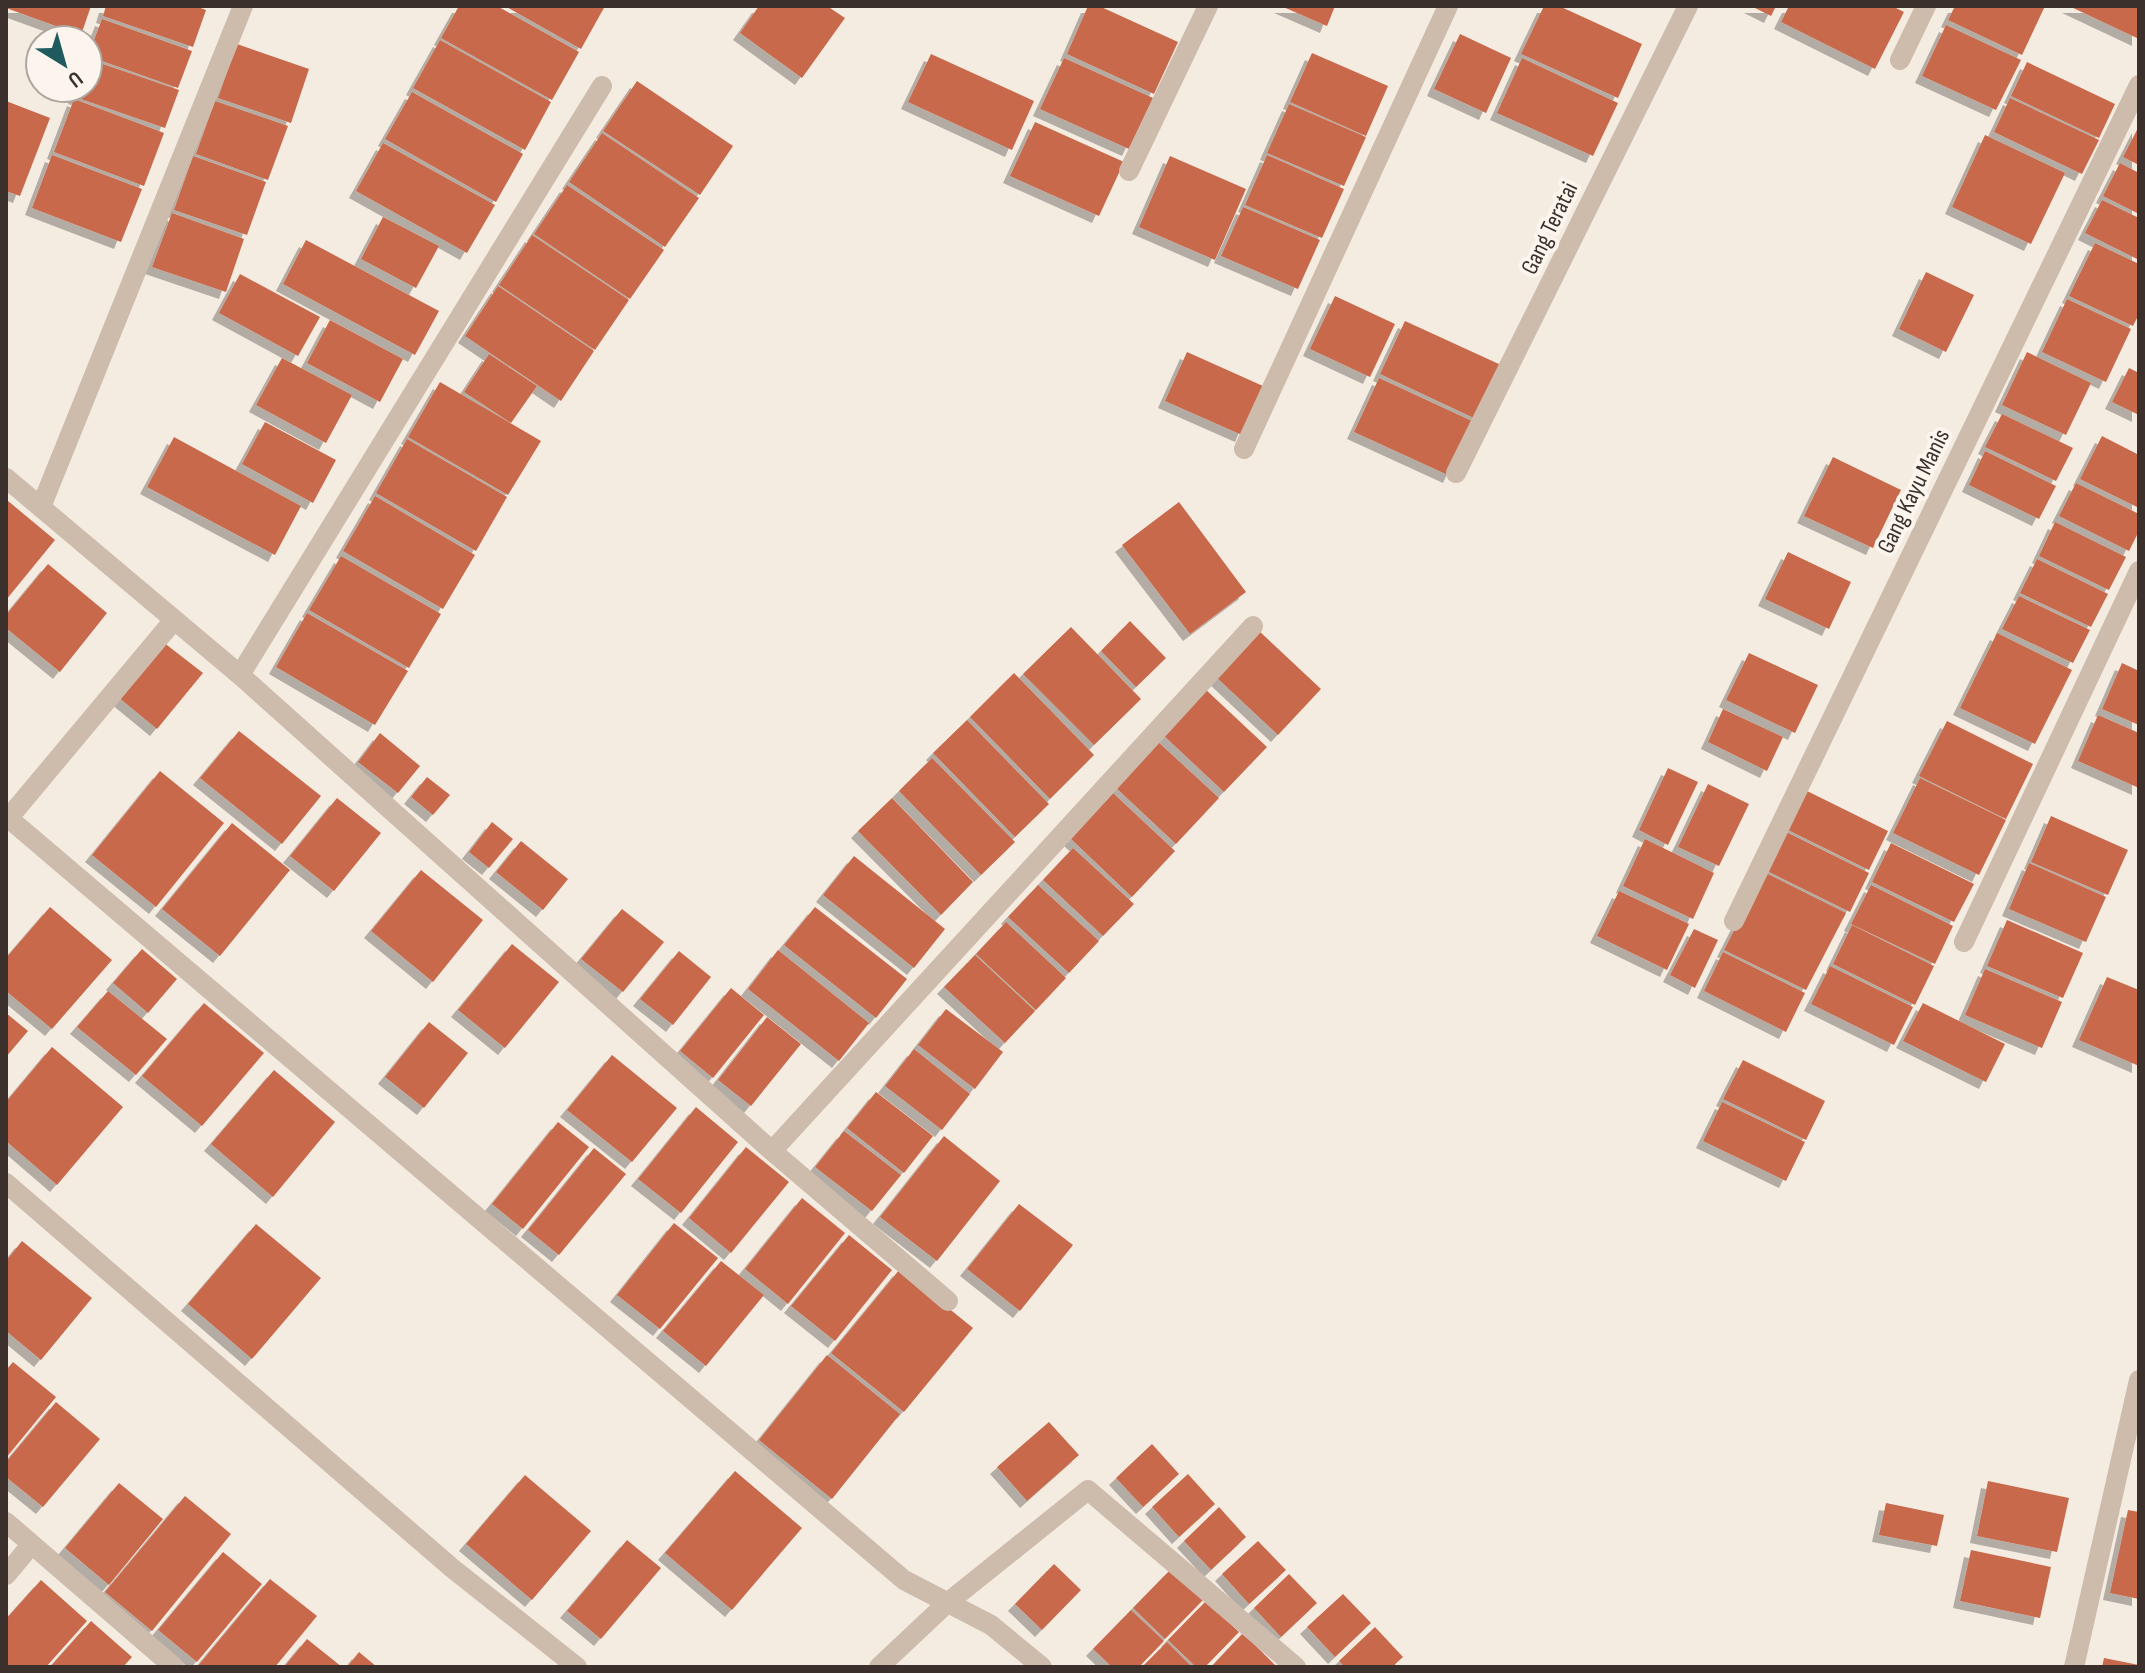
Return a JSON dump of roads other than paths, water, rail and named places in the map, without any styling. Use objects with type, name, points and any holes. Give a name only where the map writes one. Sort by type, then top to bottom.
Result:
[{"type":"street","points":[[41,507],[243,6]]},
{"type":"street","points":[[1129,171],[1208,6]]},
{"type":"street","points":[[1244,449],[1448,6]]},
{"type":"street","name":"Gang Teratai","points":[[1456,473],[1688,6]]},
{"type":"street","points":[[1900,60],[1926,6]]},
{"type":"street","name":"Gang Kayu Manis","points":[[1734,921],[2139,85]]},
{"type":"street","points":[[240,675],[602,86]]},
{"type":"street","points":[[6,478],[240,675],[772,1151],[948,1301]]},
{"type":"street","points":[[1964,942],[2139,571]]},
{"type":"street","points":[[174,620],[7,818],[904,1580],[991,1625],[1042,1667]]},
{"type":"street","points":[[772,1151],[1253,626]]},
{"type":"street","points":[[6,1183],[452,1568],[577,1667]]},
{"type":"street","points":[[2074,1667],[2139,1380]]},
{"type":"street","points":[[879,1667],[946,1604],[1088,1490],[1296,1667]]},
{"type":"street","points":[[6,1522],[174,1667]]},
{"type":"street","points":[[6,1575],[31,1545]]}]
